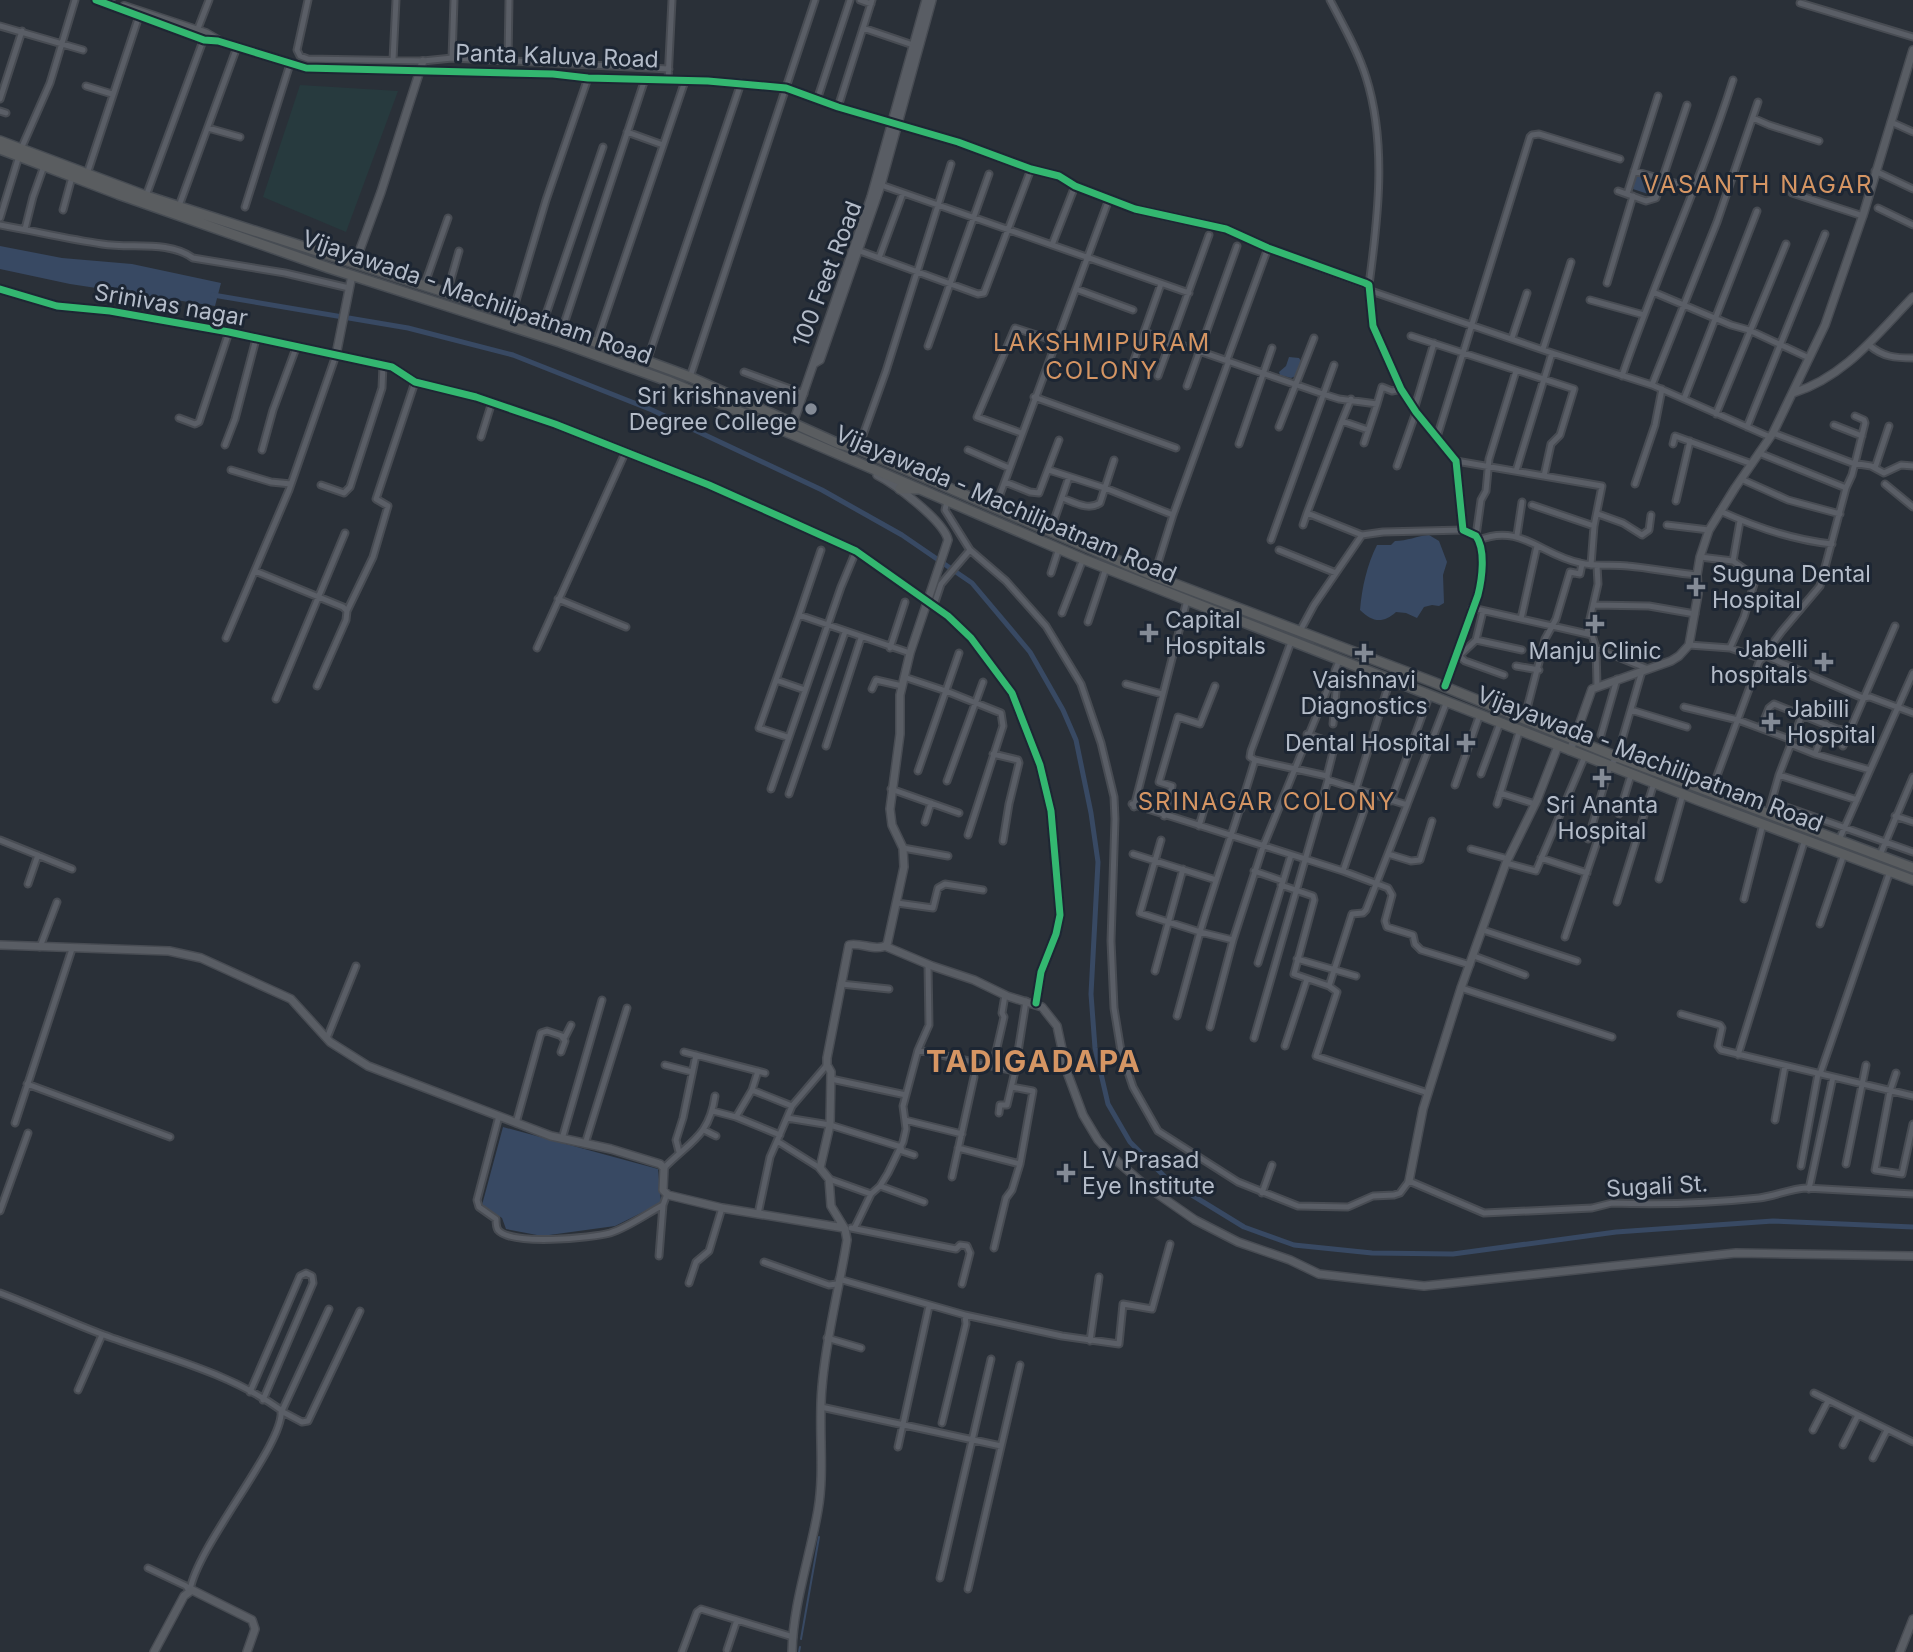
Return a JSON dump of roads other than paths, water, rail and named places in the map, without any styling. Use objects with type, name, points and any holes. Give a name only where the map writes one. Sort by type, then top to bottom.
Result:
[{"type":"highway","name":"Vijayawada - Machilipatnam Road","points":[[0,141],[44,166],[72,177],[352,275],[571,346],[744,413],[858,449],[1154,576],[1445,686],[1617,757],[1913,868]]},
{"type":"highway","name":"Vijayawada - Machilipatnam Road","points":[[0,149],[87,174],[146,196],[562,330],[690,377],[750,403],[791,428],[926,492],[1083,559],[1631,775],[1913,880]]},
{"type":"highway","points":[[744,413],[750,403]]},
{"type":"highway","points":[[900,489],[926,492]]},
{"type":"street","points":[[0,218],[20,153],[64,43],[75,0]]},
{"type":"street","name":"Panta Kaluva Road","points":[[96,0],[306,68],[553,74],[589,78],[741,83],[786,88],[838,107],[1059,176],[1075,186],[1135,209],[1209,224],[1370,288]]},
{"type":"street","name":"Panta Kaluva Road","points":[[110,0],[196,33]]},
{"type":"street","points":[[196,33],[209,0]]},
{"type":"street","points":[[308,0],[297,50],[300,56],[322,60],[424,61],[452,58],[668,69]]},
{"type":"street","points":[[393,60],[396,0]]},
{"type":"street","points":[[452,58],[454,0]]},
{"type":"street","points":[[508,60],[509,0]]},
{"type":"street","points":[[668,80],[673,0]]},
{"type":"street","points":[[690,377],[816,0]]},
{"type":"street","points":[[817,100],[850,0]]},
{"type":"street","points":[[838,107],[872,2],[860,0]]},
{"type":"street","name":"100 Feet Road","points":[[815,363],[820,360],[881,185],[926,0]]},
{"type":"street","name":"100 Feet Road","points":[[815,363],[895,123],[932,0]]},
{"type":"street","points":[[1330,0],[1358,55],[1366,78],[1376,130],[1378,197],[1370,288],[1373,326],[1401,389],[1415,411],[1456,461],[1463,530]]},
{"type":"street","points":[[1800,3],[1913,37]]},
{"type":"street","points":[[87,174],[139,16]]},
{"type":"street","points":[[0,26],[83,50]]},
{"type":"street","points":[[863,28],[913,45]]},
{"type":"street","points":[[0,99],[22,31]]},
{"type":"street","points":[[146,196],[205,36]]},
{"type":"street","points":[[179,206],[237,47]]},
{"type":"street","points":[[1570,751],[1592,689],[1679,656],[1689,645],[1695,614],[1700,557],[1709,530],[1772,435],[1825,325],[1863,216],[1913,50]]},
{"type":"street","points":[[355,263],[424,61]]},
{"type":"street","points":[[245,207],[290,64]]},
{"type":"street","points":[[512,314],[546,200],[589,78]]},
{"type":"street","points":[[562,330],[645,79]]},
{"type":"street","points":[[1622,376],[1695,189],[1733,80]]},
{"type":"street","points":[[596,343],[685,81]]},
{"type":"street","points":[[647,361],[741,83]]},
{"type":"street","points":[[86,86],[112,94]]},
{"type":"street","points":[[1607,283],[1634,171],[1658,96]]},
{"type":"street","points":[[1652,385],[1717,222],[1758,102]]},
{"type":"street","points":[[1618,191],[1653,200],[1686,105]]},
{"type":"street","points":[[1753,118],[1819,141]]},
{"type":"street","points":[[1891,122],[1913,132]]},
{"type":"street","points":[[208,128],[240,137]]},
{"type":"street","points":[[627,132],[663,145]]},
{"type":"street","points":[[1437,437],[1532,135],[1539,134],[1619,159]]},
{"type":"street","points":[[543,324],[603,147]]},
{"type":"street","points":[[858,449],[951,164]]},
{"type":"street","points":[[25,229],[44,166]]},
{"type":"street","points":[[860,251],[978,294],[984,293],[1031,169]]},
{"type":"street","points":[[1634,171],[1695,189]]},
{"type":"street","points":[[1875,172],[1913,189]]},
{"type":"street","points":[[928,346],[989,174]]},
{"type":"street","points":[[63,210],[72,177]]},
{"type":"street","points":[[881,185],[1189,293]]},
{"type":"street","points":[[1052,245],[1075,186]]},
{"type":"street","points":[[879,258],[903,193]]},
{"type":"street","points":[[1792,193],[1863,216]]},
{"type":"street","points":[[995,509],[1109,199]]},
{"type":"street","points":[[1878,208],[1913,225]]},
{"type":"street","points":[[1684,398],[1758,211]]},
{"type":"street","points":[[424,286],[448,218]]},
{"type":"street","points":[[0,225],[101,244],[140,244],[187,253],[193,258],[285,273],[349,288]]},
{"type":"street","points":[[1747,427],[1825,234]]},
{"type":"street","points":[[1158,376],[1209,235]]},
{"type":"street","points":[[1716,414],[1786,244]]},
{"type":"street","points":[[1187,386],[1237,246]]},
{"type":"street","points":[[1154,576],[1228,363],[1243,311],[1268,248]]},
{"type":"street","points":[[447,293],[459,251]]},
{"type":"street","points":[[1543,349],[1571,262]]},
{"type":"street","points":[[226,638],[291,484],[336,355],[352,275]]},
{"type":"street","points":[[1133,363],[1161,284]]},
{"type":"street","points":[[1370,288],[1552,353],[1652,385],[1747,427],[1855,463],[1886,473],[1901,465],[1913,466]]},
{"type":"street","name":"Srinivas nagar","points":[[0,289],[57,306],[110,311],[229,332],[383,365],[415,382],[492,402],[555,424],[709,485],[856,551],[948,616],[971,638],[1012,693],[1040,765],[1049,803],[1053,822],[1060,915],[1056,934],[1041,972],[1035,1003]]},
{"type":"street","points":[[1076,289],[1133,310]]},
{"type":"street","points":[[1653,292],[1749,330],[1809,358]]},
{"type":"street","points":[[1512,338],[1527,293]]},
{"type":"street","points":[[1793,393],[1838,370],[1869,345],[1913,297]]},
{"type":"street","points":[[1590,300],[1644,315]]},
{"type":"street","points":[[1021,433],[977,417],[1015,328],[1055,341]]},
{"type":"street","points":[[178,418],[195,424],[199,422],[229,332]]},
{"type":"street","points":[[1144,332],[1339,399],[1377,404]]},
{"type":"street","points":[[1411,336],[1574,390],[1560,435],[1551,444],[1544,476]]},
{"type":"street","points":[[1279,427],[1314,338]]},
{"type":"street","points":[[225,445],[235,419],[256,339]]},
{"type":"street","points":[[1397,466],[1434,343]]},
{"type":"street","points":[[1869,345],[1878,353],[1890,357],[1913,358]]},
{"type":"street","points":[[262,450],[272,410],[296,348]]},
{"type":"street","points":[[1239,444],[1272,348]]},
{"type":"street","points":[[1516,471],[1552,353]]},
{"type":"street","points":[[815,363],[791,428],[794,439],[864,468],[900,489],[942,525],[948,540],[930,604]]},
{"type":"street","points":[[321,485],[344,493],[350,487],[383,388],[383,365]]},
{"type":"street","points":[[1271,540],[1334,365]]},
{"type":"street","points":[[1445,686],[1481,584],[1477,538],[1481,500],[1486,491],[1488,466],[1496,431],[1516,371]]},
{"type":"street","points":[[744,372],[804,394]]},
{"type":"street","points":[[317,686],[378,541],[388,506],[376,499],[415,382]]},
{"type":"street","points":[[1364,443],[1382,387],[1392,391],[1401,389]]},
{"type":"street","points":[[1635,484],[1656,425],[1662,389]]},
{"type":"street","points":[[1034,397],[1176,448]]},
{"type":"street","points":[[1303,525],[1351,399]]},
{"type":"street","points":[[481,438],[492,402]]},
{"type":"street","points":[[1711,792],[1759,662],[1818,590],[1862,436],[1865,421],[1855,416]]},
{"type":"street","points":[[1342,421],[1368,430]]},
{"type":"street","points":[[1834,425],[1862,436]]},
{"type":"street","points":[[1874,468],[1889,426]]},
{"type":"street","points":[[1673,444],[1675,436],[1752,464]]},
{"type":"street","points":[[1005,482],[1039,493],[1059,440]]},
{"type":"street","points":[[1675,501],[1690,441]]},
{"type":"street","points":[[968,450],[1009,468]]},
{"type":"street","points":[[537,648],[625,453]]},
{"type":"street","points":[[1759,453],[1846,488]]},
{"type":"street","points":[[1062,498],[1093,507],[1100,503],[1114,460]]},
{"type":"street","points":[[1456,461],[1602,486],[1594,526],[1594,565],[1598,584],[1587,632]]},
{"type":"street","points":[[231,470],[271,482],[291,484]]},
{"type":"street","points":[[1049,470],[1105,488],[1173,515]]},
{"type":"street","points":[[1050,532],[1069,477]]},
{"type":"street","points":[[1741,479],[1788,500],[1840,513]]},
{"type":"street","points":[[1885,484],[1913,507]]},
{"type":"street","points":[[947,501],[945,510],[970,550],[1006,581],[1054,637],[1081,684],[1101,743],[1112,787],[1115,819],[1111,942],[1114,1009],[1127,1074],[1158,1131],[1208,1161],[1227,1176],[1262,1192],[1298,1206],[1348,1207],[1373,1196],[1394,1195],[1404,1190],[1409,1181],[1428,1093],[1461,988],[1507,861],[1535,804],[1558,746]]},
{"type":"street","points":[[1517,535],[1522,502]]},
{"type":"street","points":[[1532,505],[1594,526]]},
{"type":"street","points":[[1720,511],[1740,521],[1807,542],[1832,544]]},
{"type":"street","points":[[1307,513],[1362,535],[1463,530],[1477,538],[1500,534],[1517,535],[1552,555],[1582,564],[1628,566],[1697,575]]},
{"type":"street","points":[[1598,514],[1623,523],[1642,535],[1649,530],[1651,515]]},
{"type":"street","points":[[1733,561],[1740,521]]},
{"type":"street","points":[[1667,524],[1709,530]]},
{"type":"street","points":[[276,699],[345,533]]},
{"type":"street","points":[[1300,632],[1314,605],[1362,535]]},
{"type":"street","points":[[1521,619],[1537,546]]},
{"type":"street","points":[[1051,573],[1059,548]]},
{"type":"street","points":[[787,737],[759,728],[821,550]]},
{"type":"street","points":[[887,947],[904,867],[903,848],[890,817],[891,789],[900,734],[899,707],[902,686],[911,653],[930,604],[941,584],[970,550]]},
{"type":"street","points":[[1279,550],[1336,573]]},
{"type":"street","points":[[771,789],[787,737],[856,551]]},
{"type":"street","points":[[1700,557],[1733,561],[1752,573],[1755,581],[1744,617],[1730,648]]},
{"type":"street","points":[[1062,613],[1083,559]]},
{"type":"street","points":[[1497,804],[1525,720],[1545,639],[1556,620],[1570,572],[1580,574],[1582,564]]},
{"type":"street","points":[[1088,622],[1106,568]]},
{"type":"street","points":[[255,572],[343,607],[347,611]]},
{"type":"street","points":[[558,599],[626,626]]},
{"type":"street","points":[[1186,600],[1133,805],[1376,883],[1392,892],[1385,921],[1387,927],[1413,935],[1415,944],[1422,950],[1470,965]]},
{"type":"street","points":[[890,648],[905,602]]},
{"type":"street","points":[[1594,606],[1649,606],[1695,614]]},
{"type":"street","points":[[1472,608],[1587,632],[1595,640],[1597,686]]},
{"type":"street","points":[[1457,657],[1476,640],[1483,611]]},
{"type":"street","points":[[799,615],[911,653]]},
{"type":"street","points":[[1843,746],[1895,626]]},
{"type":"street","points":[[789,794],[845,632]]},
{"type":"street","points":[[826,746],[861,638]]},
{"type":"street","points":[[1476,640],[1522,650]]},
{"type":"street","points":[[1292,642],[1250,757],[1328,778],[1406,805]]},
{"type":"street","points":[[1689,645],[1730,648],[1764,657],[1863,698],[1913,713]]},
{"type":"street","points":[[1596,648],[1645,670]]},
{"type":"street","points":[[919,771],[959,653]]},
{"type":"street","points":[[1457,657],[1504,675]]},
{"type":"street","points":[[1210,1027],[1254,871],[1293,768],[1339,661]]},
{"type":"street","points":[[1516,666],[1539,670]]},
{"type":"street","points":[[1588,839],[1610,766],[1617,757],[1645,670]]},
{"type":"street","points":[[1333,724],[1337,680],[1335,671]]},
{"type":"street","points":[[1839,839],[1913,673]]},
{"type":"street","points":[[904,677],[1002,713],[1003,726],[968,835]]},
{"type":"street","points":[[1601,735],[1617,679]]},
{"type":"street","points":[[776,680],[806,690]]},
{"type":"street","points":[[872,689],[876,680],[902,686]]},
{"type":"street","points":[[1356,789],[1390,680]]},
{"type":"street","points":[[947,781],[983,682]]},
{"type":"street","points":[[1126,684],[1162,694]]},
{"type":"street","points":[[1164,816],[1172,786],[1159,782],[1178,717],[1200,724],[1215,686]]},
{"type":"street","points":[[1391,801],[1430,694]]},
{"type":"street","points":[[1329,986],[1352,914],[1363,913],[1447,701]]},
{"type":"street","points":[[1761,728],[1771,704],[1843,730],[1851,727]]},
{"type":"street","points":[[1684,707],[1738,719],[1815,754],[1870,770]]},
{"type":"street","points":[[1631,710],[1688,727]]},
{"type":"street","points":[[1455,785],[1480,714]]},
{"type":"street","points":[[1768,814],[1779,775],[1802,715]]},
{"type":"street","points":[[1481,774],[1500,723]]},
{"type":"street","points":[[1815,754],[1826,724]]},
{"type":"street","points":[[1254,1038],[1328,778],[1333,743],[1307,734]]},
{"type":"street","points":[[993,754],[1019,762],[1003,841]]},
{"type":"street","points":[[1471,849],[1536,871],[1585,756]]},
{"type":"street","points":[[1177,1016],[1200,932],[1233,836],[1255,760]]},
{"type":"street","points":[[1619,814],[1631,775]]},
{"type":"street","points":[[1779,775],[1857,800]]},
{"type":"street","points":[[1880,855],[1912,780]]},
{"type":"street","points":[[1617,902],[1654,783]]},
{"type":"street","points":[[891,789],[959,813]]},
{"type":"street","points":[[1343,871],[1370,793]]},
{"type":"street","points":[[1500,793],[1535,804]]},
{"type":"street","points":[[1659,879],[1683,794]]},
{"type":"street","points":[[1199,826],[1205,806],[1209,802],[1241,809]]},
{"type":"street","points":[[1772,802],[1913,852]]},
{"type":"street","points":[[925,822],[931,803]]},
{"type":"street","points":[[1895,816],[1913,822]]},
{"type":"street","points":[[1388,854],[1411,862],[1420,860],[1432,821]]},
{"type":"street","points":[[1744,900],[1763,824]]},
{"type":"street","points":[[1738,1055],[1805,839]]},
{"type":"street","points":[[1161,840],[1139,911],[1143,915],[1233,940]]},
{"type":"street","points":[[0,851],[2,841],[72,869]]},
{"type":"street","points":[[1565,937],[1597,842]]},
{"type":"street","points":[[903,848],[948,856]]},
{"type":"street","points":[[1133,854],[1216,880]]},
{"type":"street","points":[[1820,924],[1844,854]]},
{"type":"street","points":[[28,884],[38,855]]},
{"type":"street","points":[[1258,963],[1291,855]]},
{"type":"street","points":[[1541,858],[1587,873]]},
{"type":"street","points":[[1155,971],[1183,869]]},
{"type":"street","points":[[1254,871],[1313,896],[1294,974],[1337,991],[1316,1056],[1428,1093]]},
{"type":"street","points":[[1801,1166],[1819,1074],[1890,871]]},
{"type":"street","points":[[897,903],[931,909],[935,905],[938,888],[945,884],[984,890]]},
{"type":"street","points":[[40,947],[57,902]]},
{"type":"street","points":[[1483,930],[1577,961]]},
{"type":"street","points":[[758,1214],[768,1168],[792,1106],[827,1065],[849,945],[857,944],[887,947],[928,965],[974,980],[1005,995],[1042,1007],[1055,1021],[1067,1072],[1083,1115],[1098,1140],[1119,1163],[1146,1186],[1195,1220],[1238,1242],[1290,1260],[1319,1275],[1424,1286],[1736,1253],[1913,1256]]},
{"type":"street","points":[[0,945],[169,951],[201,958],[291,999],[327,1038],[348,1055],[368,1066],[562,1139],[647,1158],[664,1168]]},
{"type":"street","points":[[15,1123],[72,949]]},
{"type":"street","points":[[1474,956],[1525,975]]},
{"type":"street","points":[[1297,959],[1356,976]]},
{"type":"street","points":[[855,1227],[871,1194],[880,1186],[901,1147],[906,1129],[902,1109],[918,1050],[929,1025],[928,965]]},
{"type":"street","points":[[327,1038],[356,966]]},
{"type":"street","points":[[1284,1046],[1307,979]]},
{"type":"street","points":[[841,984],[889,989]]},
{"type":"street","points":[[1461,988],[1612,1037]]},
{"type":"street","points":[[993,1065],[1004,1017],[1002,1013],[1005,995]]},
{"type":"street","points":[[562,1139],[602,1000]]},
{"type":"street","points":[[999,1113],[1000,1105],[1007,1105],[1013,1087],[1026,1001]]},
{"type":"street","points":[[585,1144],[627,1008]]},
{"type":"street","points":[[1681,1014],[1720,1025],[1722,1028],[1718,1048],[1913,1096]]},
{"type":"street","points":[[562,1037],[566,1036],[571,1025]]},
{"type":"street","points":[[516,1123],[541,1032],[547,1031],[562,1037],[565,1041],[561,1052]]},
{"type":"street","points":[[918,1050],[1015,1071]]},
{"type":"street","points":[[684,1052],[762,1072],[736,1117]]},
{"type":"street","points":[[679,1152],[677,1140],[696,1055]]},
{"type":"street","points":[[665,1065],[692,1072]]},
{"type":"street","points":[[820,1168],[830,1125],[831,1072],[827,1065]]},
{"type":"street","points":[[1846,1164],[1866,1065]]},
{"type":"street","points":[[1775,1121],[1786,1066]]},
{"type":"street","points":[[1896,1073],[1875,1170],[1902,1174],[1913,1124]]},
{"type":"street","points":[[951,1177],[974,1077]]},
{"type":"street","points":[[1809,1189],[1833,1077]]},
{"type":"street","points":[[831,1079],[906,1095]]},
{"type":"street","points":[[27,1084],[170,1137]]},
{"type":"street","points":[[994,1248],[1006,1198],[1012,1190],[1020,1164],[1033,1091],[1013,1087]]},
{"type":"street","points":[[752,1090],[792,1106]]},
{"type":"street","points":[[715,1096],[713,1111],[697,1140],[679,1152],[664,1168],[663,1190],[667,1194],[722,1208],[845,1228],[855,1227],[956,1249],[960,1245],[967,1246],[970,1252],[962,1284]]},
{"type":"street","points":[[713,1111],[736,1117],[778,1138],[820,1168],[829,1180],[831,1206],[845,1228],[846,1240],[827,1338],[821,1407],[818,1509],[792,1652]]},
{"type":"street","points":[[499,1116],[477,1200],[479,1207],[496,1219],[496,1227],[501,1232],[528,1239],[596,1236],[613,1232],[663,1205]]},
{"type":"street","points":[[787,1118],[830,1125],[901,1147],[902,1151],[914,1155]]},
{"type":"street","points":[[905,1120],[962,1134]]},
{"type":"street","points":[[704,1130],[716,1136]]},
{"type":"street","points":[[0,1211],[28,1133]]},
{"type":"street","points":[[958,1148],[1020,1164]]},
{"type":"street","points":[[1262,1192],[1272,1165]]},
{"type":"street","points":[[829,1180],[871,1194]]},
{"type":"street","name":"Sugali St.","points":[[1409,1181],[1484,1213],[1508,1214],[1592,1208],[1612,1203],[1753,1198],[1775,1196],[1798,1189],[1913,1194]]},
{"type":"street","points":[[880,1186],[924,1202]]},
{"type":"street","points":[[659,1256],[663,1205],[667,1194]]},
{"type":"street","points":[[689,1283],[696,1262],[709,1251],[722,1208]]},
{"type":"street","points":[[764,1262],[829,1285],[838,1282],[1027,1330],[1119,1344],[1123,1304],[1152,1309],[1170,1244]]},
{"type":"street","points":[[250,1392],[300,1276],[306,1273],[312,1276],[313,1283],[263,1400]]},
{"type":"street","points":[[1090,1340],[1099,1277]]},
{"type":"street","points":[[0,1293],[103,1335],[192,1365],[250,1392],[282,1413],[302,1422],[308,1421],[360,1311]]},
{"type":"street","points":[[898,1447],[929,1306]]},
{"type":"street","points":[[154,1652],[190,1590],[193,1577],[210,1545],[261,1460],[329,1309]]},
{"type":"street","points":[[943,1423],[966,1324],[965,1315]]},
{"type":"street","points":[[78,1390],[103,1335]]},
{"type":"street","points":[[827,1338],[861,1348]]},
{"type":"street","points":[[940,1578],[991,1359]]},
{"type":"street","points":[[968,1589],[1020,1365]]},
{"type":"street","points":[[1814,1394],[1913,1442]]},
{"type":"street","points":[[1813,1430],[1828,1401]]},
{"type":"street","points":[[821,1407],[1001,1446]]},
{"type":"street","points":[[1843,1445],[1858,1415]]},
{"type":"street","points":[[1873,1458],[1887,1430]]},
{"type":"street","points":[[148,1568],[252,1620],[255,1629],[247,1652]]},
{"type":"street","points":[[681,1652],[698,1610],[793,1637]]},
{"type":"street","points":[[1900,1652],[1913,1619]]},
{"type":"street","points":[[727,1650],[737,1620]]},
{"type":"water","points":[[1636,176],[1652,180],[1654,187],[1651,195],[1633,189]]},
{"type":"water","points":[[0,246],[62,258],[132,264],[221,283],[215,306],[70,284],[0,269]]},
{"type":"water","points":[[1289,357],[1299,358],[1301,361],[1296,376],[1291,378],[1280,375],[1279,372],[1286,366]]},
{"type":"water","points":[[1429,535],[1439,541],[1447,562],[1443,575],[1444,603],[1424,607],[1417,618],[1396,612],[1378,620],[1364,614],[1360,610],[1362,593],[1377,545],[1391,545],[1395,541]]},
{"type":"water","points":[[503,1127],[658,1169],[661,1203],[615,1226],[542,1236],[506,1229],[502,1218],[482,1205]]},
{"type":"waterway","points":[[213,295],[408,328],[513,355],[652,410],[822,490],[902,535],[972,583],[1030,652],[1063,710],[1076,740],[1098,862],[1091,994],[1095,1048],[1108,1104],[1130,1142],[1169,1181],[1244,1227],[1294,1245],[1372,1253],[1453,1254],[1616,1232],[1773,1221],[1913,1227]]},
{"type":"waterway","points":[[801,1639],[819,1537]]},
{"type":"waterway","points":[[799,1652],[800,1647]]},
{"type":"place","name":"Sri krishnaveni Degree College","points":[[811,409]]},
{"type":"place","name":"Suguna Dental Hospital","points":[[1696,587]]},
{"type":"place","name":"Manju Clinic","points":[[1595,624]]},
{"type":"place","name":"Capital Hospitals","points":[[1149,633]]},
{"type":"place","name":"Vaishnavi Diagnostics","points":[[1364,653]]},
{"type":"place","name":"Jabelli hospitals","points":[[1824,662]]},
{"type":"place","name":"Jabilli Hospital","points":[[1771,722]]},
{"type":"place","name":"Dental Hospital","points":[[1466,743]]},
{"type":"place","name":"Sri Ananta Hospital","points":[[1602,778]]},
{"type":"place","name":"L V Prasad Eye Institute","points":[[1066,1173]]},
{"type":"district","name":"VASANTH NAGAR","points":[[1758,184]]},
{"type":"district","name":"LAKSHMIPURAM COLONY","points":[[1102,356]]},
{"type":"district","name":"SRINAGAR COLONY","points":[[1267,801]]},
{"type":"district","name":"TADIGADAPA","points":[[1034,1061]]}]
